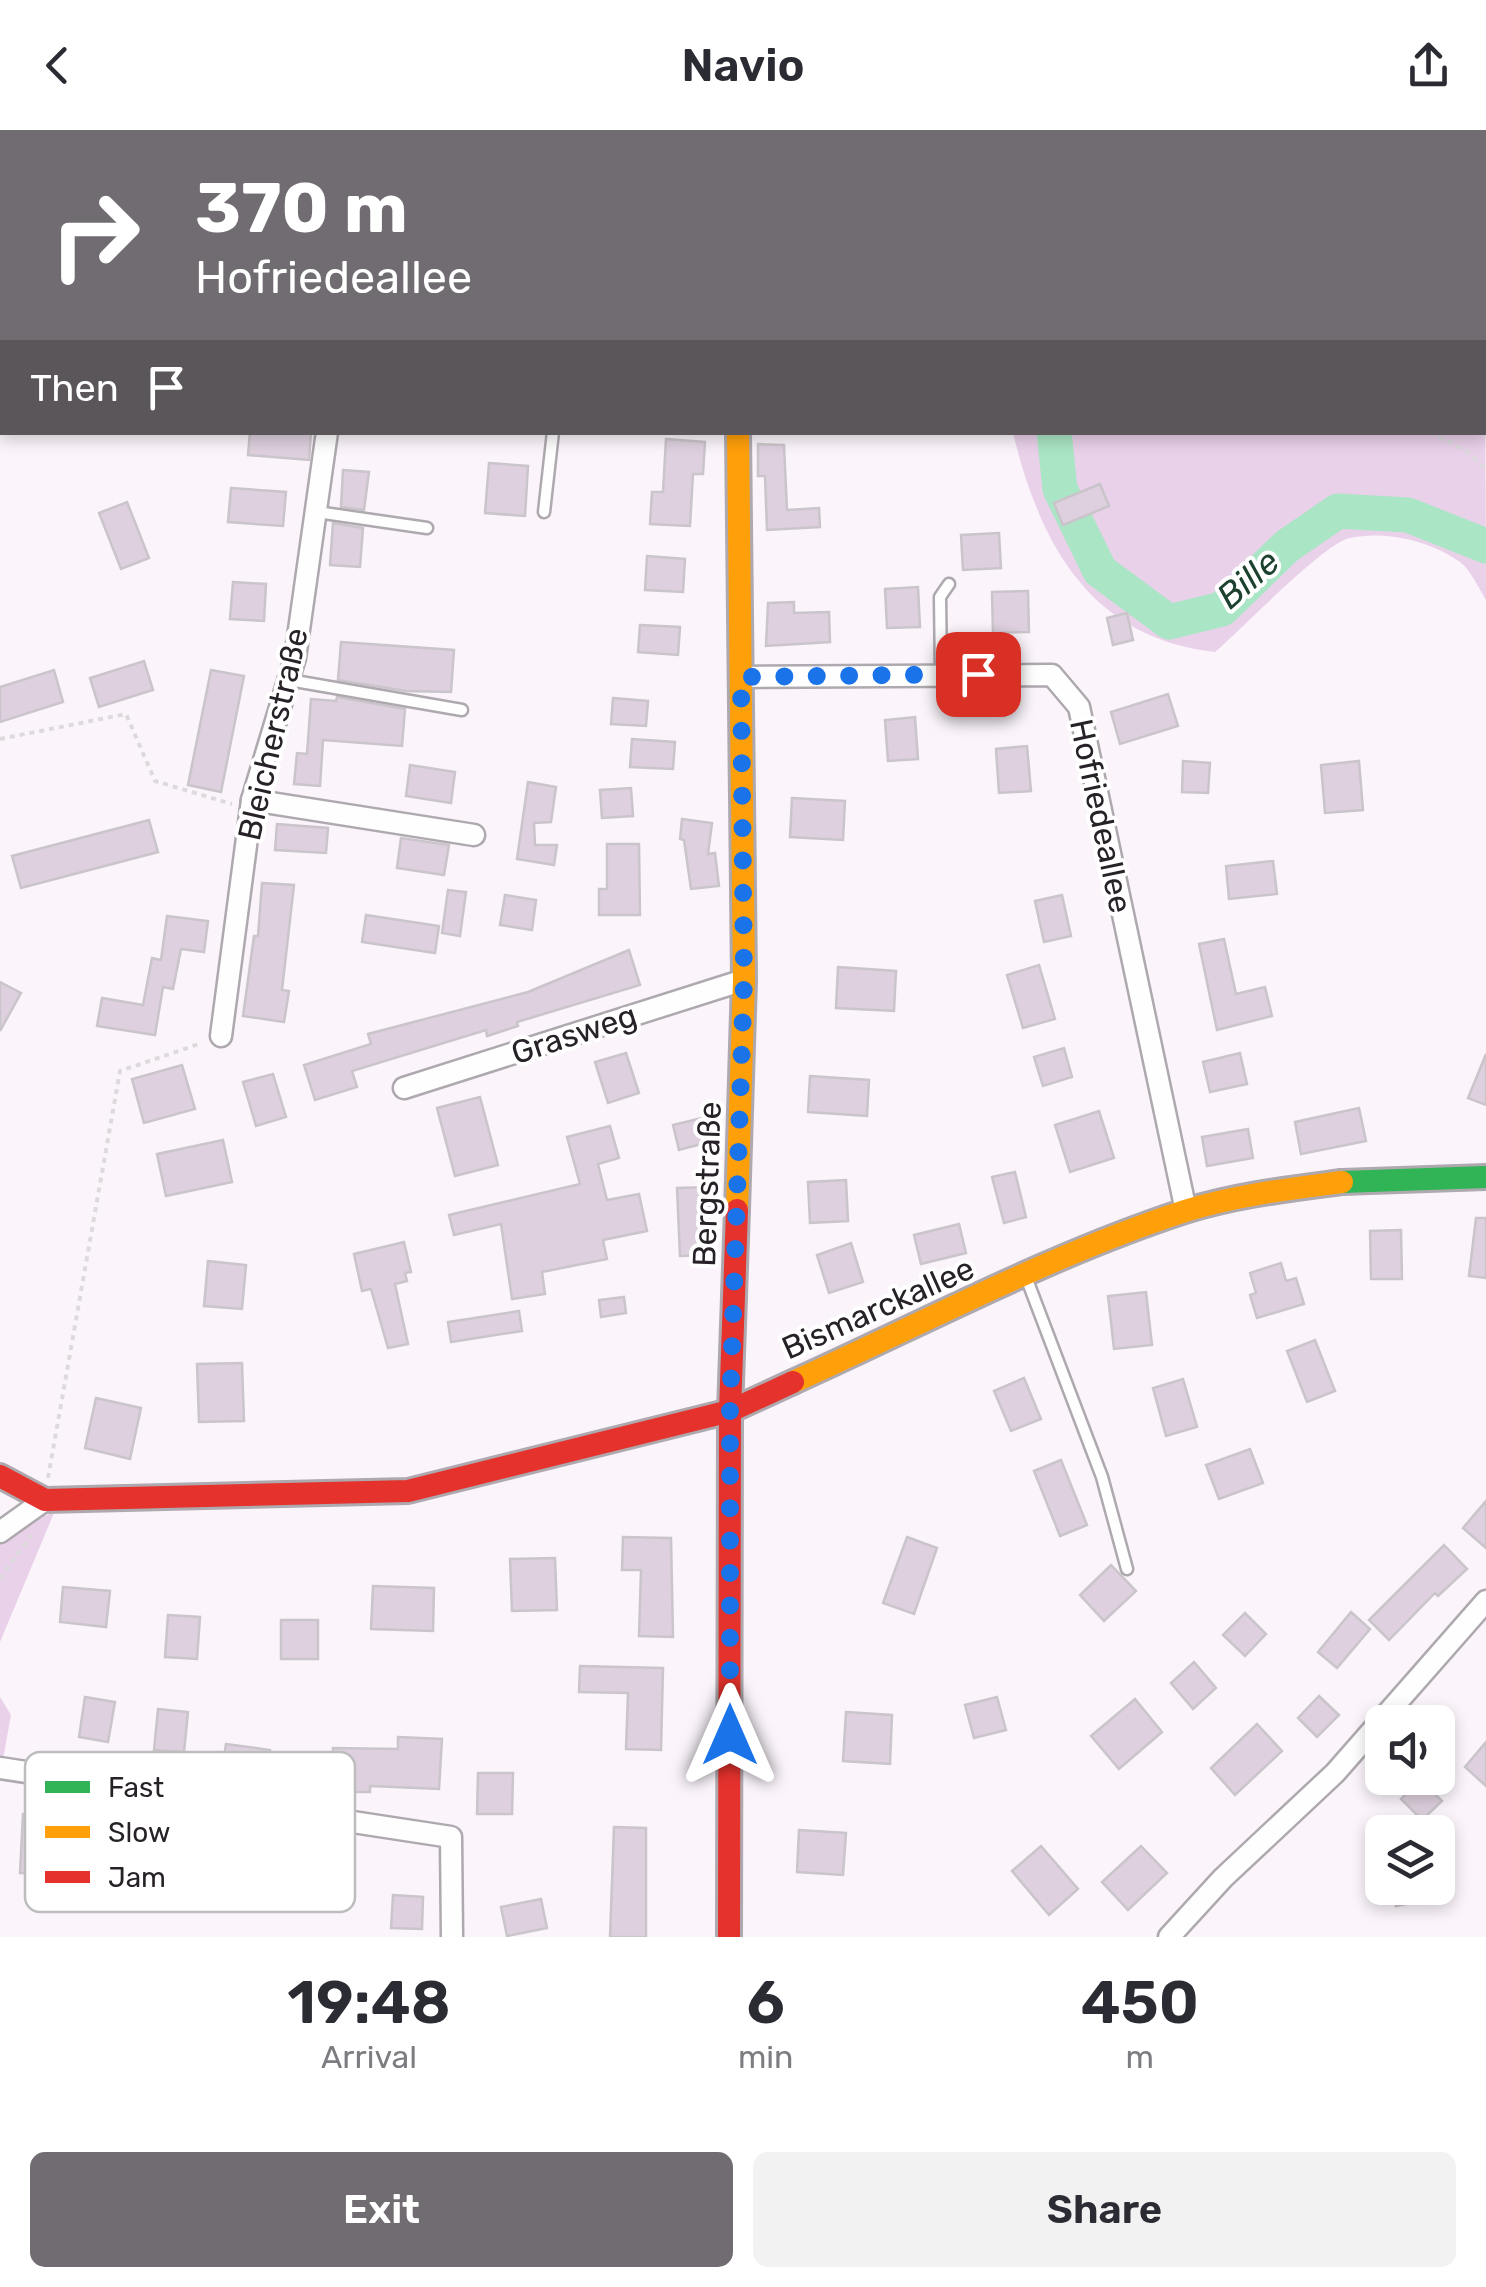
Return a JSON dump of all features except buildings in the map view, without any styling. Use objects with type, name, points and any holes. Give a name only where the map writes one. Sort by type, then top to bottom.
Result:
[{"type":"street","name":"Bleicherstraße","points":[[221,1036],[251,805],[288,680],[327,435]]},
{"type":"street","name":"Bergstraße","points":[[729,1937],[730,1411],[744,980],[738,435]]},
{"type":"street","name":"Hofriedeallee","points":[[741,677],[1052,674],[1078,707],[1186,1211]]},
{"type":"street","points":[[251,805],[474,835]]},
{"type":"street","name":"Grasweg","points":[[404,1088],[744,980]]},
{"type":"street","name":"Bismarckallee","points":[[44,1500],[408,1491],[730,1411],[1026,1276],[1186,1211],[1269,1191],[1363,1180],[1486,1178]]},
{"type":"street","points":[[0,1476],[44,1500],[0,1532]]},
{"type":"street","points":[[1169,1937],[1223,1878],[1335,1773],[1486,1601]]},
{"type":"street","points":[[0,1768],[25,1772]]},
{"type":"street","points":[[355,1822],[451,1836],[452,1937]]},
{"type":"lane","points":[[544,512],[553,435]]},
{"type":"lane","points":[[317,512],[427,528]]},
{"type":"lane","points":[[941,674],[940,597],[949,584]]},
{"type":"lane","points":[[288,680],[462,710]]},
{"type":"lane","points":[[1026,1276],[1102,1477],[1127,1569]]},
{"type":"path","points":[[1436,435],[1468,452],[1486,469]]},
{"type":"path","points":[[0,740],[126,714],[154,782],[251,805]]},
{"type":"path","points":[[0,1580],[30,1538],[44,1500],[120,1072],[221,1036]]},
{"type":"shaded area","points":[[1014,435],[1485,435],[1486,600],[1464,565],[1436,548],[1407,539],[1364,536],[1338,543],[1322,555],[1215,652],[1172,643],[1134,627],[1103,606],[1077,579],[1038,512]]},
{"type":"shaded area","points":[[54,1513],[0,1642],[0,1544],[35,1518]]},
{"type":"shaded area","points":[[0,1697],[11,1715],[3,1759],[0,1758]]},
{"type":"waterway","name":"Bille","points":[[1054,435],[1060,489],[1100,571],[1169,622],[1222,609],[1287,546],[1338,511],[1408,515],[1486,546]]},
{"type":"traffic: fast","points":[[1342,1182],[1486,1177]]},
{"type":"traffic: slow","points":[[737,1210],[744,980],[738,435]]},
{"type":"traffic: slow","points":[[793,1382],[1036,1269],[1135,1229],[1224,1201],[1342,1182]]},
{"type":"traffic: jam","points":[[729,1937],[730,1411],[737,1210]]},
{"type":"traffic: jam","points":[[0,1476],[45,1500],[408,1491],[730,1411],[793,1382]]},
{"type":"route","points":[[730,1735],[730,1411],[744,980],[741,677],[978,674]]}]
